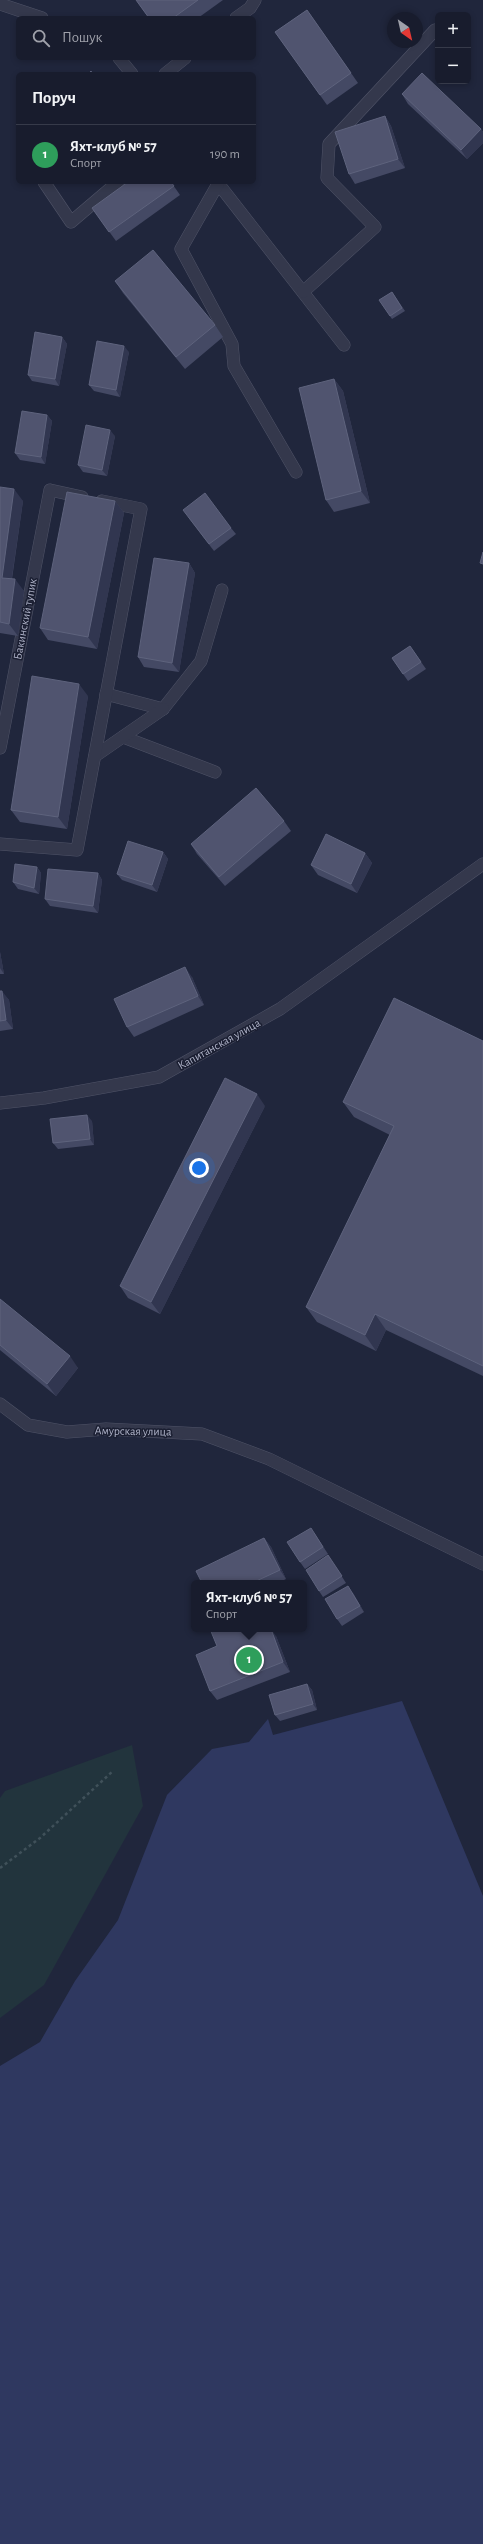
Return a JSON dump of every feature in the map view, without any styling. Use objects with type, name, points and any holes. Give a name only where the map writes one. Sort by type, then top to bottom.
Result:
[{"type":"street","points":[[239,16],[250,8],[255,0]]},
{"type":"street","points":[[0,4],[36,16]]},
{"type":"street","points":[[303,292],[375,228],[327,178],[329,144],[435,30]]},
{"type":"street","points":[[121,60],[130,72]]},
{"type":"street","points":[[168,72],[182,60]]},
{"type":"street","points":[[45,184],[71,222],[116,184]]},
{"type":"street","points":[[217,184],[181,250],[232,344],[234,366],[296,472]]},
{"type":"street","points":[[219,184],[344,345]]},
{"type":"street","name":"Бакинский тупик","points":[[0,748],[50,490],[141,509],[106,694]]},
{"type":"street","points":[[95,756],[163,709],[201,661],[222,590]]},
{"type":"street","points":[[0,844],[78,850],[106,694],[163,709]]},
{"type":"street","points":[[123,737],[215,772]]},
{"type":"street","name":"Капитанская улица","points":[[0,1102],[44,1098],[159,1077],[280,1009],[483,864]]},
{"type":"street","name":"Амурская улица","points":[[0,1404],[28,1425],[67,1432],[106,1429],[202,1434],[269,1459],[483,1564]]},
{"type":"path","points":[[0,1868],[40,1838],[112,1771]]},
{"type":"shaded area","points":[[132,1745],[143,1806],[44,1985],[0,2018],[0,1798],[5,1791]]},
{"type":"water","points":[[402,1701],[483,1896],[483,2544],[0,2544],[0,2066],[40,2042],[75,1981],[118,1920],[167,1795],[212,1749],[249,1742],[268,1719],[273,1735]]},
{"type":"building","points":[[136,0],[198,0],[176,16],[148,16]]},
{"type":"building","points":[[307,10],[351,73],[320,95],[275,32]]},
{"type":"building","points":[[422,73],[481,129],[461,150],[402,94]]},
{"type":"building","points":[[385,116],[398,159],[349,174],[335,132]]},
{"type":"building","points":[[125,184],[172,184],[174,186],[109,232],[92,208]]},
{"type":"building","points":[[153,250],[215,325],[176,357],[115,281]]},
{"type":"building","points":[[392,292],[402,308],[390,316],[379,300]]},
{"type":"building","points":[[35,332],[62,337],[55,379],[28,375]]},
{"type":"building","points":[[97,341],[124,346],[116,390],[89,385]]},
{"type":"building","points":[[334,379],[361,491],[326,500],[299,388]]},
{"type":"building","points":[[22,411],[47,415],[41,457],[15,453]]},
{"type":"building","points":[[86,425],[110,430],[102,470],[78,465]]},
{"type":"building","points":[[0,487],[14,489],[2,578],[15,579],[9,624],[0,622]]},
{"type":"building","points":[[67,492],[115,501],[88,637],[40,628]]},
{"type":"building","points":[[205,493],[231,528],[209,544],[183,510]]},
{"type":"building","points":[[483,552],[483,564],[480,563]]},
{"type":"building","points":[[154,558],[189,563],[172,663],[138,657]]},
{"type":"building","points":[[410,646],[421,662],[403,674],[392,658]]},
{"type":"building","points":[[32,676],[79,684],[58,817],[11,810]]},
{"type":"building","points":[[256,788],[284,821],[219,877],[191,844]]},
{"type":"building","points":[[326,834],[365,853],[351,884],[311,865]]},
{"type":"building","points":[[128,841],[163,852],[152,885],[117,874]]},
{"type":"building","points":[[15,864],[37,867],[34,888],[13,882]]},
{"type":"building","points":[[48,869],[98,873],[93,906],[45,899]]},
{"type":"building","points":[[185,967],[198,996],[127,1027],[114,999]]},
{"type":"building","points":[[0,991],[2,991],[6,1020],[0,1021]]},
{"type":"building","points":[[394,998],[483,1041],[483,1366],[375,1314],[365,1335],[306,1307],[394,1126],[343,1102]]},
{"type":"building","points":[[225,1078],[257,1094],[151,1302],[120,1286]]},
{"type":"building","points":[[87,1115],[90,1139],[53,1143],[50,1119]]},
{"type":"building","points":[[0,1299],[70,1356],[47,1384],[0,1345]]},
{"type":"building","points":[[311,1528],[323,1547],[300,1562],[287,1542]]},
{"type":"building","points":[[264,1538],[280,1570],[258,1580],[200,1580],[196,1571]]},
{"type":"building","points":[[328,1555],[342,1576],[319,1591],[306,1570]]},
{"type":"building","points":[[348,1586],[360,1606],[337,1619],[325,1599]]},
{"type":"building","points":[[211,1632],[248,1632],[249,1634],[255,1632],[272,1632],[283,1662],[210,1691],[196,1655],[217,1646]]},
{"type":"building","points":[[307,1684],[313,1704],[275,1715],[269,1695]]},
{"type":"place","name":"Яхт-клуб № 57","points":[[249,1660]]}]
